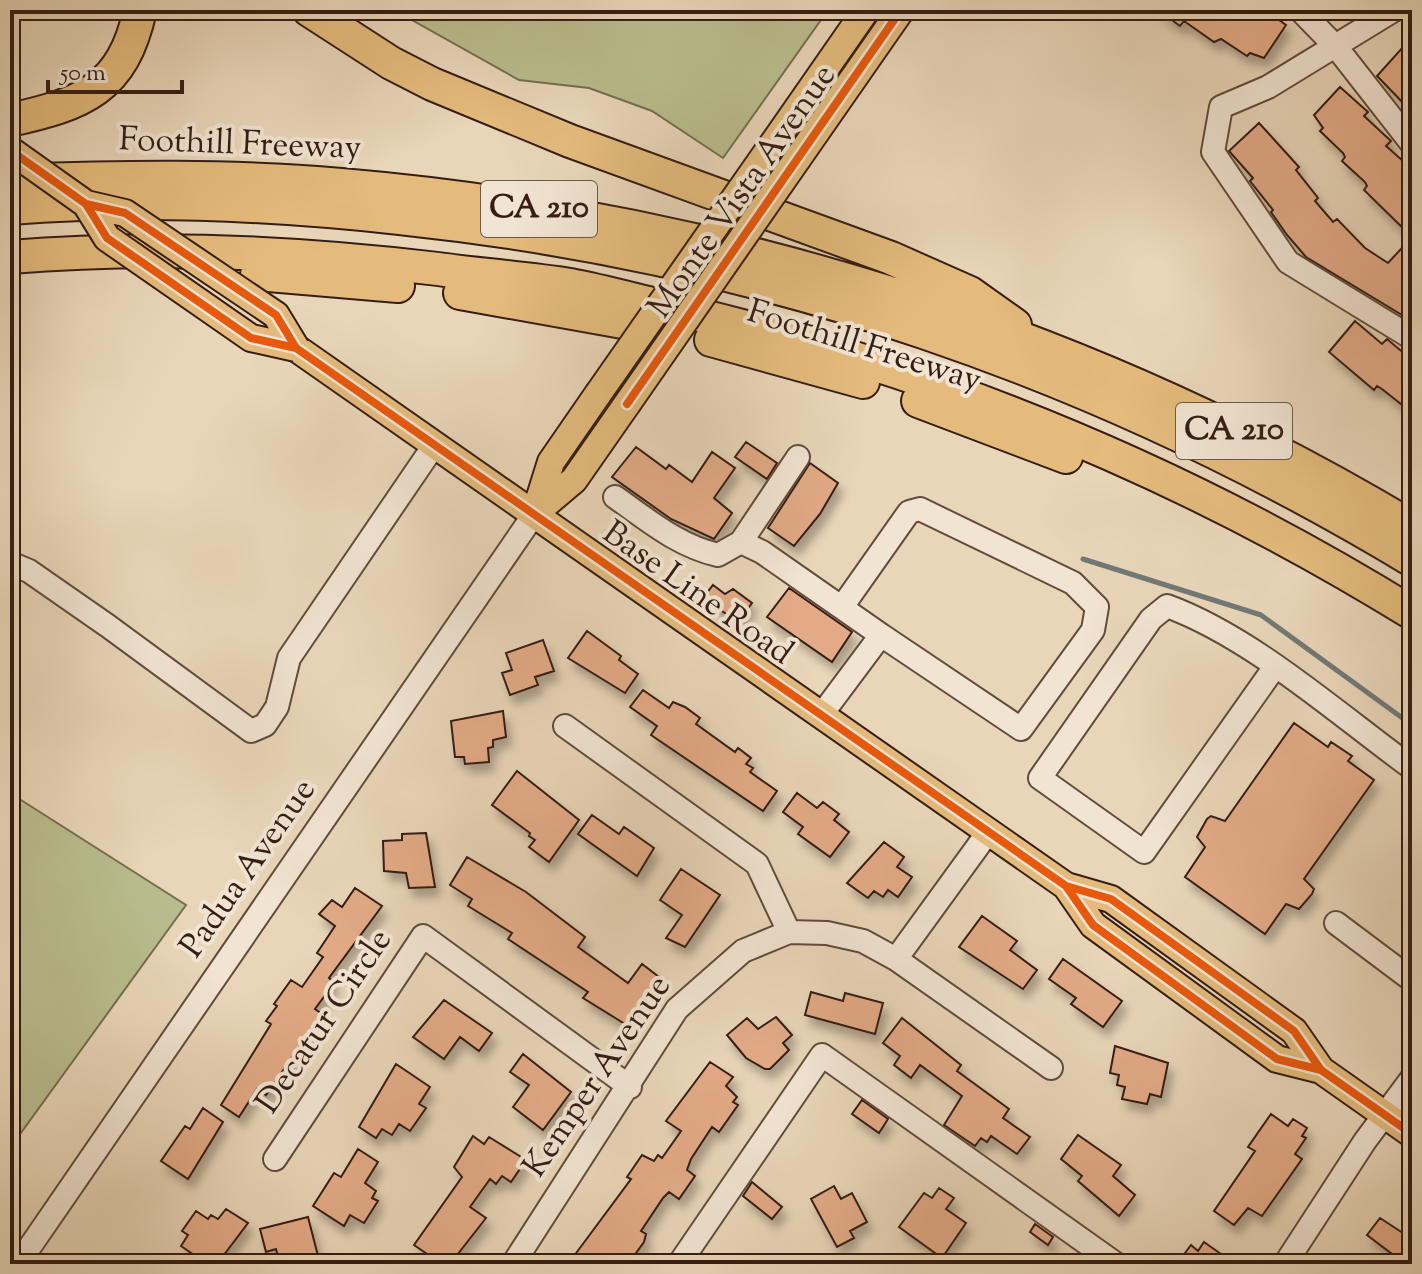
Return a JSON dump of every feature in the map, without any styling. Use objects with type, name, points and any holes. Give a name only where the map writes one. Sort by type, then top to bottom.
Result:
[{"type":"highway","points":[[10,120],[52,111],[100,88],[125,55],[140,10]]},
{"type":"highway","points":[[309,10],[391,63],[472,102],[570,141],[814,228],[970,293],[1049,351]]},
{"type":"highway","name":"Foothill Freeway","points":[[10,181],[142,177],[339,184],[562,212],[681,236],[837,276],[947,311],[1049,351],[1175,402],[1304,465],[1412,527]]},
{"type":"highway","points":[[10,208],[186,203],[335,211],[603,246],[761,281],[872,312],[1059,381],[1212,449],[1342,518],[1412,560]]},
{"type":"highway","points":[[10,257],[86,250],[324,256],[569,285],[792,337],[994,403],[1175,481],[1277,533],[1412,613]]},
{"type":"highway","name":"Foothill Freeway","points":[[10,278],[181,270],[330,279],[441,290],[581,312],[734,345],[869,383],[980,423],[1116,478],[1220,527],[1412,636]]},
{"type":"main road","name":"Monte Vista Avenue","points":[[535,513],[551,462],[866,10]]},
{"type":"main road","name":"Monte Vista Avenue","points":[[535,513],[574,480],[901,10]]},
{"type":"main road","name":"Base Line Road","points":[[10,150],[86,204],[125,213],[276,315],[296,348],[1066,886],[1093,925],[1277,1059],[1321,1070],[1412,1134]]},
{"type":"street","points":[[1300,10],[1337,48],[1412,144]]},
{"type":"street","points":[[1394,10],[1337,48],[1268,87],[1221,107],[1213,152],[1288,262],[1412,338]]},
{"type":"street","points":[[10,563],[29,571],[108,626],[251,731],[265,725],[277,707],[289,658],[435,444]]},
{"type":"street","points":[[615,497],[679,542],[718,555],[741,542],[798,457]]},
{"type":"street","points":[[741,542],[762,552],[881,635],[1021,729],[1093,630],[1097,607],[1073,583],[920,509],[909,512],[842,607]]},
{"type":"street","name":"Padua Avenue","points":[[18,1264],[535,513]]},
{"type":"street","points":[[1274,668],[1144,852],[1040,778],[1151,619],[1167,606],[1194,616],[1274,668],[1412,768]]},
{"type":"street","points":[[822,714],[881,635]]},
{"type":"street","points":[[565,726],[757,864],[789,932]]},
{"type":"street","points":[[896,959],[989,831]]},
{"type":"street","points":[[1336,923],[1412,980]]},
{"type":"street","name":"Kemper Avenue","points":[[513,1264],[630,1087],[677,1009],[743,951],[789,932],[827,933],[863,941],[896,959],[1051,1068]]},
{"type":"street","name":"Decatur Circle","points":[[275,1159],[423,936],[630,1087]]},
{"type":"street","points":[[679,1264],[822,1055],[1116,1264]]},
{"type":"street","points":[[1285,1264],[1365,1141],[1412,1078]]},
{"type":"green space","points":[[394,10],[828,10],[723,158],[652,111],[589,88],[519,80]]},
{"type":"green space","points":[[10,793],[186,905],[10,1148]]},
{"type":"building","points":[[1158,10],[1265,10],[1286,25],[1264,58],[1250,53],[1247,56],[1221,39],[1214,42],[1184,21],[1180,26]]},
{"type":"building","points":[[1412,37],[1412,112],[1377,76]]},
{"type":"building","points":[[1340,87],[1368,112],[1364,116],[1391,141],[1386,146],[1412,169],[1412,185],[1407,190],[1412,195],[1412,237],[1364,190],[1367,186],[1365,182],[1342,161],[1345,157],[1343,153],[1320,131],[1323,128],[1314,115]]},
{"type":"building","points":[[1259,123],[1299,167],[1296,170],[1318,198],[1315,201],[1333,222],[1337,219],[1365,248],[1388,263],[1412,237],[1412,321],[1306,257],[1287,235],[1271,212],[1273,210],[1250,181],[1253,178],[1229,151]]},
{"type":"building","points":[[1355,321],[1382,344],[1387,339],[1412,360],[1412,400],[1406,408],[1377,386],[1374,390],[1329,352]]},
{"type":"building","points":[[746,442],[777,463],[767,479],[735,457]]},
{"type":"building","points":[[636,447],[666,469],[669,465],[692,482],[712,452],[735,468],[714,498],[732,513],[714,539],[671,519],[612,477]]},
{"type":"building","points":[[810,463],[838,483],[820,514],[794,546],[768,528]]},
{"type":"building","points":[[713,585],[725,594],[733,589],[752,603],[738,622],[703,598]]},
{"type":"building","points":[[789,588],[852,632],[832,662],[767,617]]},
{"type":"building","points":[[587,631],[621,656],[619,660],[638,674],[625,693],[568,658]]},
{"type":"building","points":[[543,640],[554,671],[535,677],[538,685],[510,695],[502,673],[512,670],[506,653]]},
{"type":"building","points":[[643,690],[669,708],[673,702],[685,707],[700,718],[696,724],[735,752],[738,748],[751,758],[746,764],[753,768],[750,772],[777,791],[763,811],[651,735],[657,726],[630,707]]},
{"type":"building","points":[[503,711],[506,737],[493,740],[493,747],[488,748],[489,762],[465,764],[464,757],[455,757],[451,721]]},
{"type":"building","points":[[1294,723],[1328,747],[1331,742],[1352,756],[1348,761],[1374,780],[1304,879],[1314,889],[1312,894],[1299,909],[1286,904],[1265,934],[1185,877],[1205,847],[1197,837],[1207,819],[1211,816],[1225,821]]},
{"type":"building","points":[[517,771],[579,820],[549,862],[529,847],[535,840],[529,836],[530,833],[492,805]]},
{"type":"building","points":[[797,793],[817,808],[823,802],[839,814],[834,820],[849,832],[830,857],[798,834],[803,827],[783,812]]},
{"type":"building","points":[[592,815],[619,834],[624,827],[654,848],[637,876],[578,834]]},
{"type":"building","points":[[426,833],[435,887],[409,888],[406,873],[384,871],[383,841],[402,840],[402,834]]},
{"type":"building","points":[[884,842],[904,857],[897,867],[912,877],[898,897],[888,890],[883,897],[874,891],[868,898],[847,883]]},
{"type":"building","points":[[467,857],[526,892],[585,937],[578,947],[628,983],[642,964],[659,977],[625,1024],[583,998],[588,992],[508,939],[512,933],[468,906],[472,899],[450,885]]},
{"type":"building","points":[[681,869],[720,895],[685,947],[666,938],[682,915],[660,900]]},
{"type":"building","points":[[355,888],[382,906],[329,978],[334,983],[315,1009],[322,1014],[266,1095],[257,1089],[239,1117],[221,1105],[271,1024],[266,1021],[277,1006],[274,1004],[291,980],[302,987],[323,957],[317,953],[335,926],[319,914],[332,900],[342,907]]},
{"type":"building","points":[[982,916],[1017,941],[1010,950],[1037,970],[1023,989],[959,947]]},
{"type":"building","points":[[1063,959],[1122,1001],[1103,1027],[1071,1004],[1076,998],[1049,979]]},
{"type":"building","points":[[811,992],[843,1001],[845,993],[883,1003],[875,1034],[805,1015]]},
{"type":"building","points":[[444,1000],[492,1033],[479,1051],[460,1037],[444,1059],[413,1037]]},
{"type":"building","points":[[776,1017],[792,1035],[783,1043],[789,1050],[770,1069],[765,1069],[746,1058],[727,1035],[747,1018],[758,1029]]},
{"type":"building","points":[[902,1018],[961,1065],[957,1071],[1009,1109],[1003,1118],[1030,1137],[1017,1154],[991,1136],[987,1142],[981,1138],[975,1146],[944,1125],[962,1096],[920,1065],[911,1078],[894,1065],[900,1056],[883,1043]]},
{"type":"building","points":[[1115,1046],[1168,1063],[1161,1097],[1150,1094],[1147,1104],[1122,1099],[1125,1087],[1117,1085],[1119,1075],[1110,1073]]},
{"type":"building","points":[[523,1054],[571,1092],[543,1130],[513,1107],[529,1085],[510,1072]]},
{"type":"building","points":[[710,1062],[733,1077],[726,1086],[737,1097],[733,1102],[738,1105],[719,1132],[712,1127],[691,1159],[687,1170],[695,1176],[679,1199],[669,1192],[663,1198],[641,1231],[646,1234],[644,1242],[628,1264],[585,1264],[574,1256],[631,1179],[627,1177],[642,1155],[654,1161],[658,1155],[662,1158],[681,1131],[666,1121]]},
{"type":"building","points":[[396,1064],[430,1087],[419,1104],[426,1108],[410,1131],[399,1124],[392,1135],[382,1129],[376,1138],[359,1127]]},
{"type":"building","points":[[862,1100],[888,1119],[879,1133],[852,1114]]},
{"type":"building","points":[[203,1108],[223,1122],[188,1179],[161,1161],[185,1126],[190,1129]]},
{"type":"building","points":[[1271,1114],[1288,1126],[1293,1119],[1307,1128],[1302,1136],[1306,1138],[1295,1154],[1302,1159],[1262,1216],[1248,1208],[1234,1225],[1214,1211],[1255,1151],[1248,1147]]},
{"type":"building","points":[[1078,1135],[1121,1165],[1113,1176],[1135,1195],[1119,1216],[1078,1181],[1082,1176],[1061,1159]]},
{"type":"building","points":[[473,1136],[484,1144],[489,1137],[526,1160],[511,1182],[502,1176],[496,1184],[490,1179],[470,1207],[486,1218],[450,1264],[425,1264],[430,1256],[414,1245],[462,1177],[454,1167]]},
{"type":"building","points":[[358,1149],[378,1162],[365,1183],[376,1191],[372,1198],[378,1201],[364,1223],[350,1215],[344,1226],[313,1206],[334,1173],[341,1177]]},
{"type":"building","points":[[752,1182],[782,1207],[772,1219],[743,1196]]},
{"type":"building","points":[[834,1186],[841,1199],[852,1193],[867,1222],[850,1231],[854,1238],[837,1247],[811,1199]]},
{"type":"building","points":[[939,1188],[954,1198],[946,1209],[966,1223],[942,1258],[899,1227],[924,1193],[932,1198]]},
{"type":"building","points":[[226,1209],[248,1223],[217,1264],[207,1264],[181,1246],[188,1235],[182,1231],[196,1211],[208,1219],[211,1215],[218,1219]]},
{"type":"building","points":[[308,1217],[318,1256],[308,1259],[309,1264],[280,1264],[276,1249],[266,1252],[260,1229]]},
{"type":"building","points":[[1380,1218],[1412,1239],[1412,1253],[1404,1263],[1367,1235]]},
{"type":"building","points":[[1035,1224],[1053,1237],[1048,1245],[1030,1232]]},
{"type":"building","points":[[1204,1242],[1235,1264],[1177,1264],[1191,1245],[1198,1251]]},
{"type":"waterway","points":[[1083,559],[1261,615],[1412,725]]},
{"type":"cycle path","points":[[627,404],[901,10]]},
{"type":"cycle path","points":[[10,150],[86,204],[107,238],[251,338],[296,348],[1066,886],[1111,899],[1294,1031],[1321,1070],[1412,1134]]},
{"type":"cycle path","points":[[86,204],[125,213],[276,315],[296,348]]},
{"type":"cycle path","points":[[1066,886],[1093,925],[1277,1059],[1321,1070]]}]
